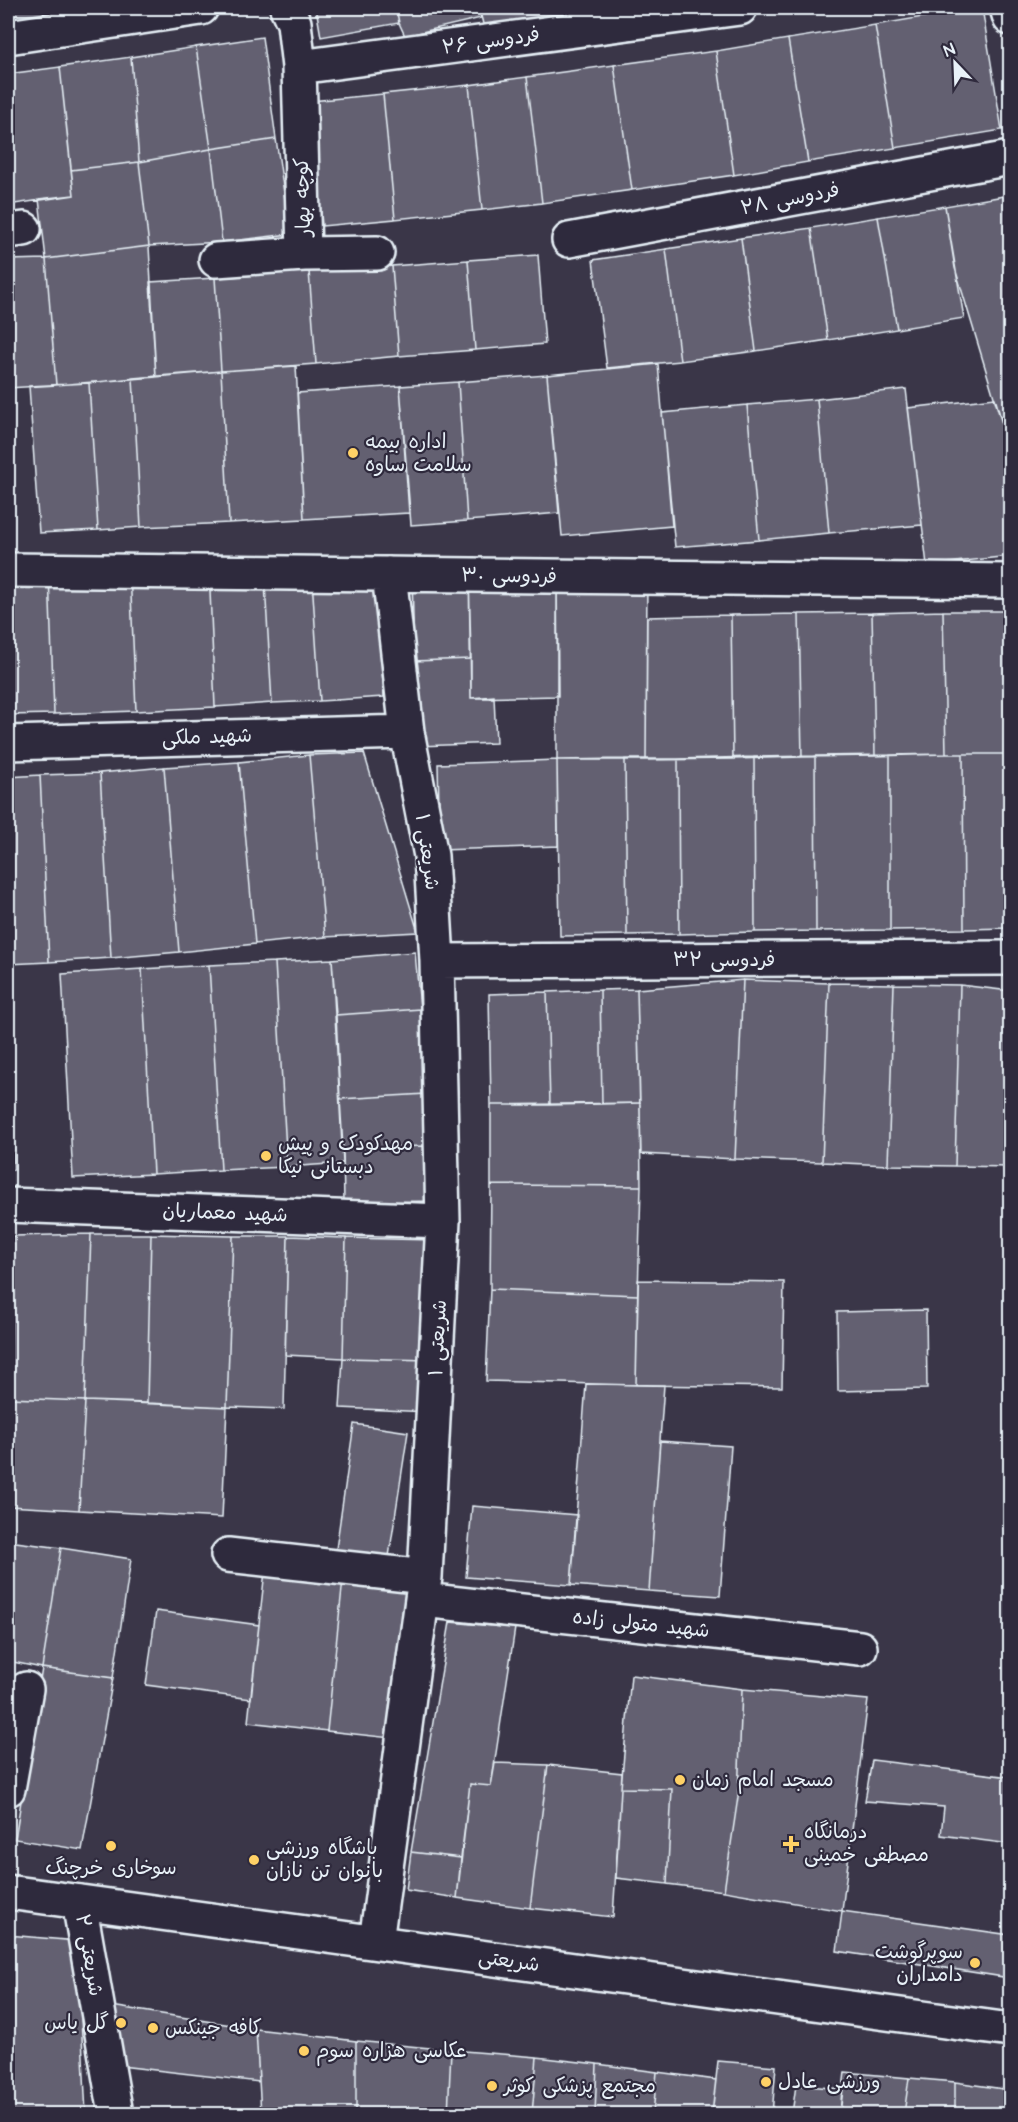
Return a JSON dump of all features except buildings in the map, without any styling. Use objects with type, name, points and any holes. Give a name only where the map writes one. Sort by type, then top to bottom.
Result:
[{"type":"street","points":[[8,37],[201,8]]},
{"type":"street","name":"فردوسی ۲۶","points":[[299,67],[740,8]]},
{"type":"street","points":[[1007,8],[1011,18]]},
{"type":"street","points":[[289,9],[294,23],[299,67]]},
{"type":"street","name":"کوچه بهار","points":[[299,67],[304,254],[377,254]]},
{"type":"street","name":"فردوسی ۲۸","points":[[569,240],[1011,158]]},
{"type":"street","points":[[216,260],[304,254]]},
{"type":"street","name":"فردوسی ۳۰","points":[[8,570],[1011,581]]},
{"type":"street","name":"شریعتی ۱","points":[[376,1942],[424,1588],[443,1221],[437,961],[431,856],[406,732],[390,574]]},
{"type":"street","name":"شهید ملکی","points":[[8,743],[406,732]]},
{"type":"street","name":"فردوسی ۳۲","points":[[437,961],[1011,958]]},
{"type":"street","name":"شهید معماریان","points":[[8,1205],[443,1221]]},
{"type":"street","name":"شهید متولی زاده","points":[[228,1555],[424,1588],[860,1648]]},
{"type":"street","points":[[8,1789],[26,1689]]},
{"type":"street","name":"شریعتی","points":[[8,1892],[1011,2030]]},
{"type":"street","name":"شریعتی ۲","points":[[79,1902],[116,2115]]},
{"type":"place","name":"اداره بیمه سلامت ساوه","points":[[353,453]]},
{"type":"place","name":"مهدکودک و پیش دبستانی نیکا","points":[[266,1156]]},
{"type":"place","name":"مسجد امام زمان","points":[[680,1780]]},
{"type":"place","name":"درمانگاه مصطفی خمینی","points":[[791,1844]]},
{"type":"place","name":"سوخاری خرچنگ","points":[[111,1846]]},
{"type":"place","name":"باشگاه ورزشی بانوان تن نازان","points":[[254,1860]]},
{"type":"place","name":"سوپرگوشت دامداران","points":[[975,1963]]},
{"type":"place","name":"گل یاس","points":[[121,2023]]},
{"type":"place","name":"کافه جینکس","points":[[153,2028]]},
{"type":"place","name":"عکاسی هزاره سوم","points":[[304,2051]]},
{"type":"place","name":"ورزشی عادل","points":[[766,2082]]},
{"type":"place","name":"مجتمع پزشکی کوثر","points":[[492,2086]]}]
